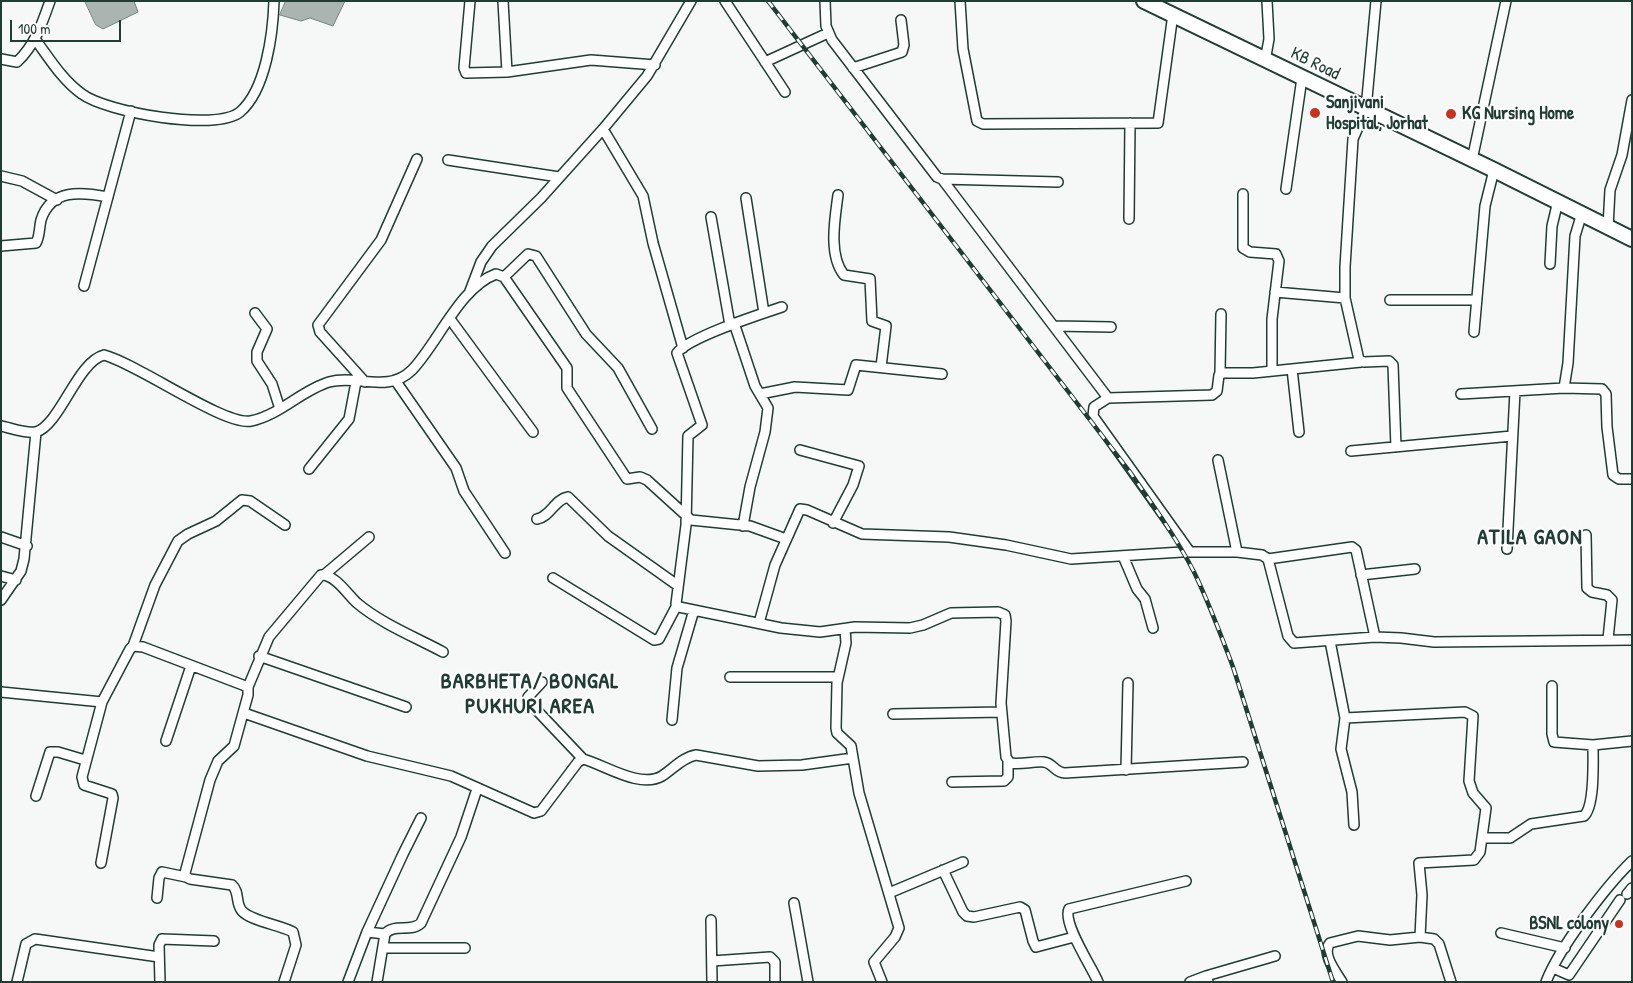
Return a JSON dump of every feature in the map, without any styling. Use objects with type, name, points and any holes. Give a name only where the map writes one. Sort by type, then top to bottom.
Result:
[{"type":"main road","name":"KB Road","points":[[1144,1],[1494,170],[1632,239]]},
{"type":"street","points":[[1,59],[17,62],[35,39],[50,1]]},
{"type":"street","points":[[35,39],[56,68],[83,95],[97,102],[166,118],[209,121],[229,118],[239,114],[252,97],[267,57],[274,1]]},
{"type":"street","points":[[470,1],[464,71],[469,74],[508,72],[591,60],[655,64]]},
{"type":"street","points":[[503,1],[508,72]]},
{"type":"street","points":[[470,292],[481,262],[492,246],[603,129],[655,64],[691,1]]},
{"type":"street","points":[[725,1],[785,92]]},
{"type":"street","points":[[825,1],[828,33],[928,167],[942,179],[1108,398]]},
{"type":"street","points":[[960,1],[963,54],[979,123],[1130,123],[1154,125],[1160,119],[1173,14]]},
{"type":"street","points":[[1265,60],[1269,40],[1267,1]]},
{"type":"street","points":[[1361,362],[1356,357],[1345,298],[1353,139],[1366,109],[1376,1]]},
{"type":"street","points":[[1472,160],[1506,1]]},
{"type":"street","points":[[853,68],[902,52],[904,45],[901,20]]},
{"type":"street","points":[[765,62],[828,33]]},
{"type":"street","points":[[1286,189],[1302,78]]},
{"type":"street","points":[[1608,227],[1610,190],[1622,155],[1632,100]]},
{"type":"street","points":[[84,286],[131,111]]},
{"type":"street","points":[[1129,219],[1130,123]]},
{"type":"street","points":[[603,129],[643,196],[653,242],[682,348]]},
{"type":"street","points":[[360,382],[320,332],[318,325],[378,244],[417,160]]},
{"type":"street","points":[[448,160],[559,177]]},
{"type":"street","points":[[1474,332],[1485,206],[1494,170]]},
{"type":"street","points":[[1,176],[22,182],[57,200]]},
{"type":"street","points":[[942,179],[1058,182]]},
{"type":"street","points":[[1,246],[36,243],[46,207],[57,200],[79,192],[108,197]]},
{"type":"street","points":[[1243,194],[1243,248],[1246,251],[1276,254],[1278,257],[1271,332],[1272,371]]},
{"type":"street","points":[[838,195],[833,238],[840,270],[844,275],[870,279],[872,321],[886,326],[881,367]]},
{"type":"street","points":[[746,198],[764,313]]},
{"type":"street","points":[[1550,264],[1552,226],[1558,202]]},
{"type":"street","points":[[1564,388],[1568,363],[1575,236],[1582,213]]},
{"type":"street","points":[[711,217],[732,324],[760,394],[766,402],[768,414],[748,497],[744,526]]},
{"type":"street","points":[[504,277],[528,254],[536,256],[586,334],[618,368],[652,429]]},
{"type":"street","points":[[1,600],[21,571],[27,546],[36,432],[51,419],[92,362],[104,355],[235,419],[254,420],[285,406],[328,382],[395,380],[412,369],[470,292],[490,276],[496,274],[504,277],[566,368],[567,388],[627,479],[640,477],[647,480],[686,518],[711,524],[744,526],[786,538]]},
{"type":"street","points":[[1275,292],[1345,298]]},
{"type":"street","points":[[1390,300],[1476,300]]},
{"type":"street","points":[[553,578],[654,640],[659,639],[677,606],[677,585],[686,518],[688,436],[702,425],[677,357],[679,351],[732,324],[782,307]]},
{"type":"street","points":[[255,313],[267,329],[266,336],[257,352],[257,361],[285,406]]},
{"type":"street","points":[[1190,552],[1094,416],[1094,407],[1108,398],[1212,395],[1217,391],[1220,373],[1221,314]]},
{"type":"street","points":[[450,319],[532,432]]},
{"type":"street","points":[[1055,326],[1111,327]]},
{"type":"street","points":[[1220,373],[1272,371],[1386,360],[1393,365],[1396,447]]},
{"type":"street","points":[[760,394],[795,387],[846,391],[850,388],[856,365],[942,374]]},
{"type":"street","points":[[1292,369],[1299,432]]},
{"type":"street","points":[[395,380],[456,468],[464,491],[505,553]]},
{"type":"street","points":[[309,469],[349,419],[360,382]]},
{"type":"street","points":[[1461,394],[1564,388],[1599,389],[1604,391],[1613,475],[1619,480],[1632,480]]},
{"type":"street","points":[[1507,549],[1514,391]]},
{"type":"street","points":[[1,426],[36,432]]},
{"type":"street","points":[[1351,451],[1512,436]]},
{"type":"street","points":[[800,450],[859,466],[854,485],[833,522]]},
{"type":"street","points":[[1218,460],[1237,552]]},
{"type":"street","points":[[537,519],[544,517],[563,498],[568,497],[608,536],[677,585]]},
{"type":"street","points":[[101,864],[113,798],[112,794],[84,785],[82,782],[85,760],[102,702],[126,653],[133,646],[155,585],[178,541],[216,521],[242,500],[250,501],[284,525]]},
{"type":"street","points":[[759,623],[771,578],[786,538],[800,509],[807,510],[862,534],[949,536],[1006,545],[1071,559],[1190,552],[1237,552],[1262,555],[1268,559],[1290,641],[1298,643],[1375,638],[1401,638],[1434,642],[1632,640]]},
{"type":"street","points":[[1586,536],[1587,588],[1592,592],[1607,595],[1612,600],[1608,639]]},
{"type":"street","points":[[1,537],[27,546]]},
{"type":"street","points":[[186,877],[187,862],[212,774],[218,761],[234,746],[244,713],[248,687],[259,656],[281,620],[318,577],[324,575],[369,537]]},
{"type":"street","points":[[1268,559],[1352,547],[1356,550],[1375,638]]},
{"type":"street","points":[[1123,556],[1137,589],[1145,599],[1153,628]]},
{"type":"street","points":[[1361,575],[1415,570]]},
{"type":"street","points":[[324,575],[331,577],[357,602],[378,617],[443,652]]},
{"type":"street","points":[[1,576],[16,580]]},
{"type":"street","points":[[677,606],[800,631],[820,632],[910,628],[923,625],[951,613],[1002,613],[1006,621],[1001,712],[1008,761],[1008,777],[1004,781],[952,782]]},
{"type":"street","points":[[672,720],[677,668],[694,610]]},
{"type":"street","points":[[844,630],[846,643],[838,678],[836,728],[837,732],[850,743],[859,793],[899,928],[895,938],[874,962],[882,982]]},
{"type":"street","points":[[1330,641],[1345,718],[1341,749],[1352,792],[1354,825]]},
{"type":"street","points":[[133,646],[248,687]]},
{"type":"street","points":[[259,656],[406,707]]},
{"type":"street","points":[[166,741],[191,666]]},
{"type":"street","points":[[730,677],[838,678]]},
{"type":"street","points":[[542,682],[527,698],[528,701],[583,759],[631,776],[648,779],[661,777],[690,756],[696,755],[758,766],[810,765],[853,758]]},
{"type":"street","points":[[1126,770],[1128,682]]},
{"type":"street","points":[[1552,686],[1552,739],[1558,743],[1593,745],[1632,742]]},
{"type":"street","points":[[1,692],[102,702]]},
{"type":"street","points":[[892,714],[1001,712]]},
{"type":"street","points":[[244,713],[367,756],[451,776],[530,812],[537,813],[578,762],[583,759]]},
{"type":"street","points":[[1345,718],[1470,713],[1473,727],[1469,780],[1473,793],[1486,808],[1478,856],[1474,860],[1419,863],[1422,895],[1420,937]]},
{"type":"street","points":[[1482,838],[1510,838],[1531,824],[1584,816],[1588,812],[1590,802],[1593,745]]},
{"type":"street","points":[[36,796],[50,752],[58,752],[85,760]]},
{"type":"street","points":[[1008,761],[1013,764],[1046,763],[1061,773],[1243,762]]},
{"type":"street","points":[[367,932],[385,934],[392,929],[412,928],[421,922],[461,837],[477,789]]},
{"type":"street","points":[[348,982],[367,932],[422,818]]},
{"type":"street","points":[[1546,982],[1552,968],[1565,948],[1602,896],[1632,861]]},
{"type":"street","points":[[889,893],[963,862]]},
{"type":"street","points":[[943,870],[963,912],[967,916],[974,917],[1020,907],[1024,910],[1036,947],[1074,937]]},
{"type":"street","points":[[157,898],[159,878],[162,872],[232,885],[237,890],[238,904],[243,912],[293,932],[296,945],[284,982]]},
{"type":"street","points":[[1098,982],[1074,937],[1067,914],[1069,909],[1186,881]]},
{"type":"street","points":[[1552,968],[1569,975],[1626,894]]},
{"type":"street","points":[[794,903],[808,982]]},
{"type":"street","points":[[711,920],[712,982]]},
{"type":"street","points":[[1501,933],[1565,948]]},
{"type":"street","points":[[378,982],[385,934]]},
{"type":"street","points":[[1342,982],[1327,954],[1330,943],[1358,936],[1390,940],[1430,937],[1439,944],[1451,982]]},
{"type":"street","points":[[160,982],[159,957],[162,939],[214,942]]},
{"type":"street","points":[[17,982],[26,944],[35,940],[159,957]]},
{"type":"street","points":[[383,948],[465,948]]},
{"type":"street","points":[[712,961],[770,956],[775,962],[775,982]]},
{"type":"street","points":[[1190,982],[1207,979],[1275,956]]},
{"type":"shaded area","points":[[85,1],[134,1],[138,12],[103,29],[96,25]]},
{"type":"shaded area","points":[[286,1],[345,1],[333,26],[310,18],[301,21],[280,15]]},
{"type":"railway","points":[[768,1],[1130,472],[1180,546],[1205,595],[1233,667],[1333,982]]},
{"type":"place","name":"Sanjivani Hospital, Jorhat","points":[[1315,113]]},
{"type":"place","name":"KG Nursing Home","points":[[1451,114]]},
{"type":"place","name":"BSNL colony","points":[[1619,924]]},
{"type":"district","name":"ATILA GAON","points":[[1530,538]]},
{"type":"district","name":"BARBHETA/ BONGAL PUKHURI AREA","points":[[530,694]]}]
